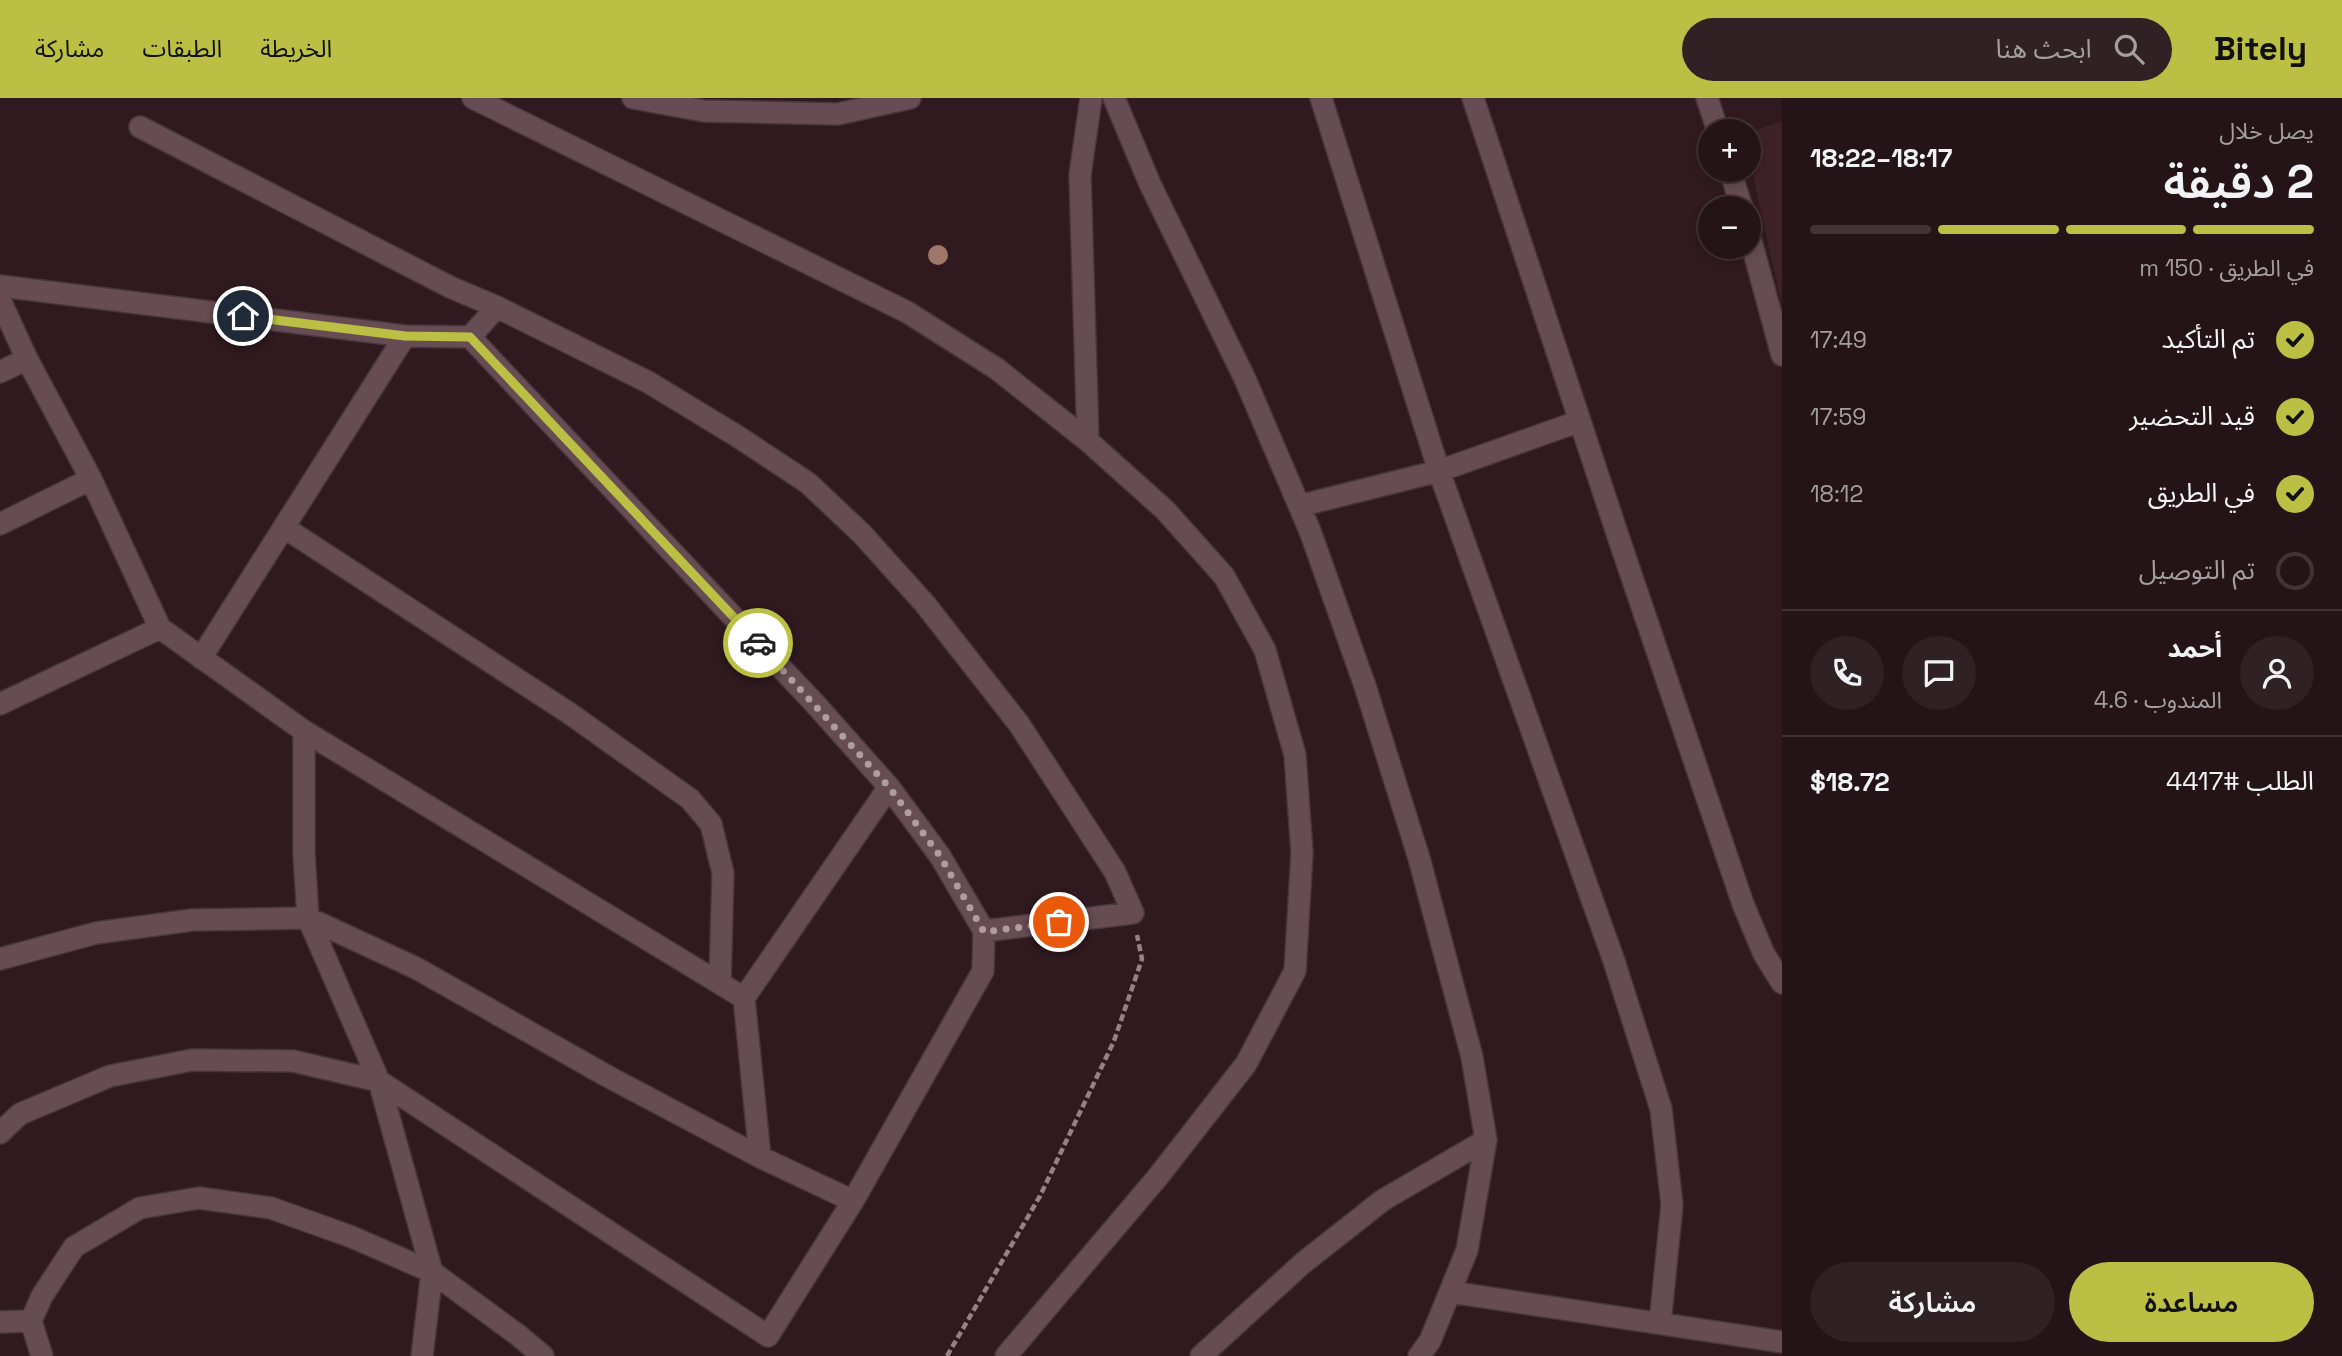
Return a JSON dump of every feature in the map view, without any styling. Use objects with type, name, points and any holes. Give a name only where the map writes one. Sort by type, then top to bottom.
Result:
[{"type":"street","points":[[473,98],[907,312],[997,369],[1088,441],[1165,510],[1224,576],[1265,650],[1295,755],[1302,853],[1295,971],[1246,1064],[1157,1178],[1006,1356]]},
{"type":"street","points":[[633,98],[704,111],[817,106],[838,114],[884,101],[910,98]]},
{"type":"street","points":[[1088,441],[1080,175],[1091,98]]},
{"type":"street","points":[[1114,98],[1150,184],[1245,379],[1299,506],[1365,686],[1419,858],[1472,1057],[1486,1140],[1467,1250],[1430,1341],[1419,1356]]},
{"type":"street","points":[[1321,98],[1439,471],[1614,961],[1661,1109],[1672,1205],[1660,1323]]},
{"type":"street","points":[[1473,98],[1743,904],[1764,954],[1782,983]]},
{"type":"street","points":[[1706,98],[1714,119]]},
{"type":"street","points":[[140,127],[450,287],[497,307],[648,382],[808,483],[862,534],[925,604],[1019,724],[1115,872],[1133,913],[984,932]]},
{"type":"street","points":[[1756,259],[1782,355]]},
{"type":"street","points":[[0,286],[405,336],[470,337],[817,706],[889,787],[940,856],[984,932],[983,971],[853,1201],[768,1336],[379,1081],[293,1060],[192,1060],[110,1076],[20,1114],[0,1133]]},
{"type":"street","points":[[0,300],[27,359],[91,480],[160,628],[304,731],[744,998]]},
{"type":"street","points":[[470,337],[497,307]]},
{"type":"street","points":[[201,658],[405,336]]},
{"type":"street","points":[[0,372],[27,359]]},
{"type":"street","points":[[1299,506],[1439,471],[1580,421]]},
{"type":"street","points":[[0,524],[91,480]]},
{"type":"street","points":[[285,528],[569,713],[690,799],[711,824],[723,873],[720,983]]},
{"type":"street","points":[[0,704],[160,628]]},
{"type":"street","points":[[304,731],[304,854],[308,918],[379,1081],[432,1272],[422,1356]]},
{"type":"street","points":[[760,1157],[744,998],[889,787]]},
{"type":"street","points":[[0,959],[96,933],[192,920],[308,918],[416,968],[607,1076],[760,1157],[853,1201]]},
{"type":"street","points":[[1201,1356],[1303,1263],[1383,1200],[1486,1140]]},
{"type":"street","points":[[42,1356],[31,1321],[42,1296],[74,1247],[140,1208],[198,1198],[271,1208],[352,1237],[432,1272],[543,1356]]},
{"type":"street","points":[[1450,1292],[1782,1342]]},
{"type":"street","points":[[0,1322],[31,1321]]},
{"type":"path","points":[[947,1356],[1040,1196],[1114,1041],[1142,959],[1133,913]]},
{"type":"shaded area","points":[[1782,122],[1782,306],[1761,212],[1761,196],[1757,196],[1754,182],[1761,182],[1761,128]]},
{"type":"way so far","points":[[758,643],[889,787],[940,856],[984,932],[1059,922]]},
{"type":"route","points":[[243,316],[405,336],[470,337],[758,643]]}]
